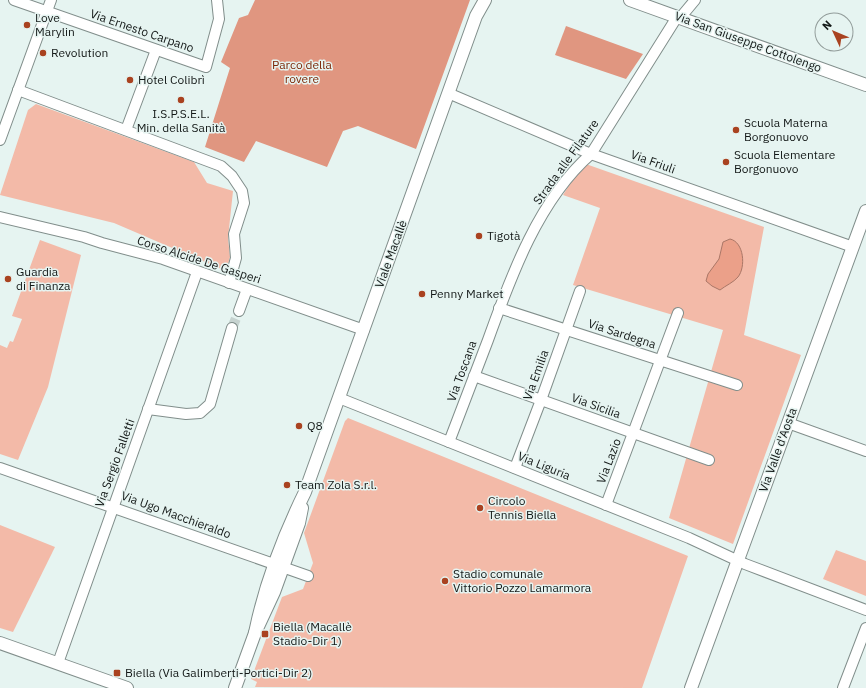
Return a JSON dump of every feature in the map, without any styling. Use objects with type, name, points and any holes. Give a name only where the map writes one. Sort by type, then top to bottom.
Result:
[{"type":"street","name":"Via Ernesto Carpano","points":[[14,0],[206,67],[219,19],[217,0]]},
{"type":"street","points":[[0,140],[51,0]]},
{"type":"street","name":"Viale Macallè","points":[[476,16],[478,0]]},
{"type":"street","name":"Viale Macallè","points":[[235,688],[255,633],[269,607],[280,566],[299,523],[305,492],[476,16],[485,0]]},
{"type":"street","name":"Via San Giuseppe Cottolengo","points":[[630,0],[866,85]]},
{"type":"street","name":"Strada alle Filature","points":[[499,308],[526,245],[542,217],[575,167],[591,154],[678,17],[695,0]]},
{"type":"street","points":[[126,130],[156,50]]},
{"type":"street","points":[[18,90],[221,166],[232,176],[242,191],[244,203],[234,234],[236,258],[229,283]]},
{"type":"street","name":"Via Friuli","points":[[448,93],[591,154],[853,247]]},
{"type":"street","name":"Via Valle d'Aosta","points":[[691,688],[866,211]]},
{"type":"street","name":"Corso Alcide De Gasperi","points":[[0,217],[84,237],[163,259],[364,330]]},
{"type":"street","name":"Via Sergio Falletti","points":[[58,663],[197,272]]},
{"type":"street","points":[[239,311],[247,289]]},
{"type":"street","name":"Via Emilia","points":[[515,468],[580,290]]},
{"type":"street","name":"Via Sardegna","points":[[499,308],[737,385]]},
{"type":"street","name":"Via Toscana","points":[[449,442],[499,308]]},
{"type":"street","name":"Via Lazio","points":[[606,505],[678,313]]},
{"type":"street","points":[[148,409],[186,414],[200,413],[210,404],[232,328]]},
{"type":"street","name":"Via Sicilia","points":[[474,376],[709,460]]},
{"type":"street","name":"Via Liguria","points":[[339,398],[515,468],[738,560],[866,610]]},
{"type":"street","points":[[788,423],[866,451]]},
{"type":"street","name":"Via Ugo Macchieraldo","points":[[0,468],[280,566]]},
{"type":"street","points":[[280,566],[308,576]]},
{"type":"street","points":[[843,688],[866,628]]},
{"type":"street","points":[[0,642],[127,688]]},
{"type":"shaded area","points":[[36,104],[194,162],[207,183],[233,191],[228,238],[230,257],[226,271],[114,223],[0,195],[28,110]]},
{"type":"shaded area","points":[[583,163],[764,227],[744,335],[801,355],[733,544],[669,518],[723,330],[573,285],[600,208],[563,195]]},
{"type":"shaded area","points":[[730,239],[735,241],[741,250],[743,261],[741,273],[736,279],[720,290],[706,281],[708,274],[719,259],[723,242]]},
{"type":"shaded area","points":[[40,240],[81,255],[48,387],[18,460],[0,454],[0,345],[7,348],[10,341],[13,342],[22,319],[12,316]]},
{"type":"shaded area","name":"Stadio comunale Vittorio Pozzo Lamarmora","points":[[348,418],[688,556],[642,688],[255,687],[257,682],[251,679],[282,597],[303,589],[313,563],[304,533],[345,421]]},
{"type":"shaded area","points":[[0,525],[55,547],[13,632],[0,628]]},
{"type":"shaded area","points":[[836,550],[866,561],[866,596],[823,579]]},
{"type":"green space","name":"Parco della rovere","points":[[255,0],[470,0],[416,149],[358,126],[343,131],[327,167],[256,141],[244,162],[205,147],[230,68],[221,62],[239,18],[248,15]]},
{"type":"green space","points":[[566,26],[643,54],[626,79],[555,55]]},
{"type":"tunnel","points":[[232,328],[239,311]]},
{"type":"place","name":"Love Marylin","points":[[27,25]]},
{"type":"place","name":"Revolution","points":[[43,53]]},
{"type":"place","name":"Hotel Colibrì","points":[[130,80]]},
{"type":"place","name":"I.S.P.S.E.L. Min. della Sanità","points":[[181,100]]},
{"type":"place","name":"Scuola Materna Borgonuovo","points":[[736,130]]},
{"type":"place","name":"Scuola Elementare Borgonuovo","points":[[726,162]]},
{"type":"place","name":"Tigotà","points":[[479,236]]},
{"type":"place","name":"Guardia di Finanza","points":[[8,279]]},
{"type":"place","name":"Penny Market","points":[[422,294]]},
{"type":"place","name":"Q8","points":[[299,426]]},
{"type":"place","name":"Team Zola S.r.l.","points":[[287,485]]},
{"type":"place","name":"Circolo Tennis Biella","points":[[480,508]]},
{"type":"place","name":"Stadio comunale Vittorio Pozzo Lamarmora","points":[[445,581]]},
{"type":"place","name":"Biella (Macallè Stadio-Dir 1)","points":[[265,634]]},
{"type":"place","name":"Biella (Via Galimberti-Portici-Dir 2)","points":[[117,673]]}]
